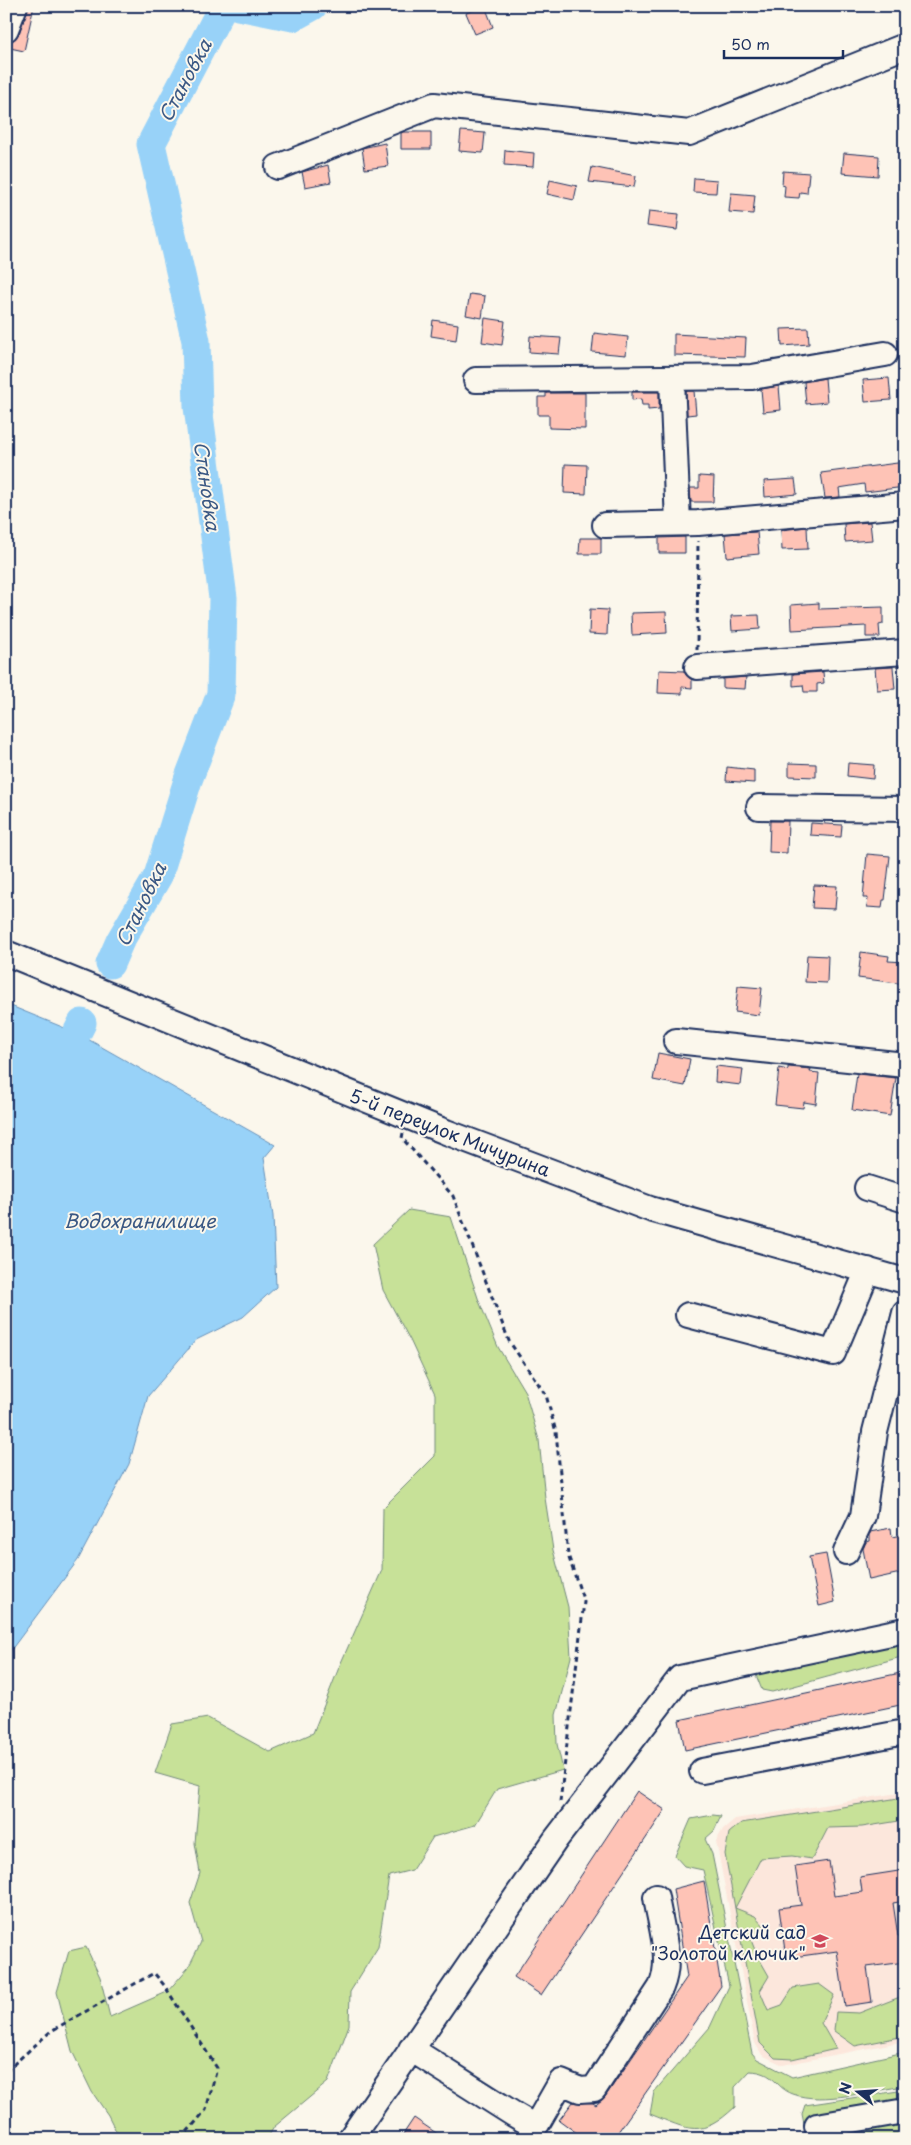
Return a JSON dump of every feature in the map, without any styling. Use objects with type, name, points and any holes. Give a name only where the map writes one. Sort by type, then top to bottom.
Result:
[{"type":"street","points":[[6,29],[15,6]]},
{"type":"street","points":[[278,168],[434,105],[689,133],[905,46]]},
{"type":"street","points":[[476,380],[752,377],[885,354]]},
{"type":"street","points":[[672,379],[688,523]]},
{"type":"street","points":[[605,525],[688,523],[905,506]]},
{"type":"street","points":[[697,667],[905,652]]},
{"type":"street","points":[[759,807],[905,809]]},
{"type":"street","name":"5-й переулок Мичурина","points":[[6,953],[405,1115],[650,1209],[905,1280]]},
{"type":"street","points":[[676,1041],[905,1065]]},
{"type":"street","points":[[867,1188],[905,1200]]},
{"type":"street","points":[[688,1315],[833,1353],[868,1270]]},
{"type":"street","points":[[846,1552],[863,1516],[875,1432],[905,1313]]},
{"type":"street","points":[[350,2139],[556,1839],[680,1678],[902,1630]]},
{"type":"street","points":[[702,1771],[905,1732]]},
{"type":"street","points":[[519,2118],[537,2124],[561,2082],[580,2090],[594,2089],[660,1987],[666,1974],[666,1962],[656,1897]]},
{"type":"street","points":[[412,2049],[519,2118],[541,2139]]},
{"type":"street","points":[[820,2139],[817,2126],[905,2111]]},
{"type":"path","points":[[688,523],[697,667]]},
{"type":"path","points":[[405,1115],[402,1138],[453,1196],[509,1340],[546,1395],[556,1432],[568,1555],[584,1602],[559,1810]]},
{"type":"path","points":[[6,2071],[51,2031],[154,1973],[164,1985],[217,2068],[206,2110],[181,2139]]},
{"type":"shaded area","name":"Детский сад \"Золотой ключик\"","points":[[905,1792],[905,2041],[783,2065],[762,2055],[755,2043],[716,1841],[723,1829],[735,1819]]},
{"type":"green space","points":[[409,1210],[451,1217],[479,1301],[498,1347],[525,1392],[539,1440],[553,1550],[568,1607],[571,1657],[556,1715],[557,1744],[563,1770],[497,1789],[475,1825],[433,1837],[412,1870],[389,1876],[378,1947],[350,1992],[349,2025],[328,2082],[274,2127],[267,2139],[120,2139],[108,2115],[92,2092],[72,2051],[57,1992],[69,1951],[86,1947],[100,1977],[110,2017],[167,1992],[188,1968],[201,1942],[190,1903],[200,1873],[195,1843],[200,1786],[155,1773],[172,1724],[208,1718],[270,1752],[313,1733],[340,1665],[382,1570],[383,1508],[435,1456],[435,1394],[410,1340],[383,1290],[373,1244]]},
{"type":"green space","points":[[905,1638],[905,1656],[772,1692],[762,1690],[754,1670]]},
{"type":"green space","points":[[905,1797],[905,1820],[862,1827],[828,1828],[812,1859],[792,1856],[761,1858],[735,1908],[725,1854],[729,1833],[741,1823]]},
{"type":"green space","points":[[713,1815],[721,1816],[714,1831],[705,1839],[712,1854],[752,2053],[757,2059],[792,2077],[905,2052],[905,2086],[848,2096],[805,2097],[787,2091],[765,2074],[750,2071],[735,2087],[735,2107],[713,2124],[695,2128],[686,2127],[650,2114],[654,2092],[710,2027],[729,1986],[703,1870],[684,1866],[675,1856],[691,1819]]},
{"type":"green space","points":[[735,1908],[755,1916],[767,1929],[751,1940],[769,1976],[760,1991],[768,2010],[782,2005],[793,1988],[819,1984],[834,1995],[821,2023],[836,2049],[792,2059],[775,2058],[760,2043]]},
{"type":"green space","points":[[905,1995],[905,2036],[855,2046],[834,2031],[836,2012],[859,2013]]},
{"type":"green space","points":[[905,2090],[905,2136],[856,2140],[806,2134],[802,2114],[805,2105]]},
{"type":"water","name":"Водохранилище","points":[[6,1004],[77,1033],[275,1145],[264,1158],[273,1216],[276,1287],[243,1317],[196,1340],[148,1396],[129,1464],[78,1560],[11,1650],[6,1660]]},
{"type":"building","points":[[28,6],[34,6],[24,51],[10,48],[11,41],[19,34]]},
{"type":"building","points":[[485,6],[493,27],[475,34],[466,13]]},
{"type":"building","points":[[461,131],[485,133],[483,153],[459,151]]},
{"type":"building","points":[[431,132],[431,149],[401,149],[401,133]]},
{"type":"building","points":[[385,143],[388,166],[365,169],[362,148]]},
{"type":"building","points":[[505,150],[534,153],[533,167],[504,165]]},
{"type":"building","points":[[844,153],[879,156],[878,176],[842,173]]},
{"type":"building","points":[[328,165],[331,182],[305,187],[302,172]]},
{"type":"building","points":[[592,167],[636,176],[634,187],[589,182]]},
{"type":"building","points":[[783,171],[809,173],[807,193],[800,192],[799,198],[784,197],[785,186],[782,185]]},
{"type":"building","points":[[694,178],[717,180],[716,193],[693,192]]},
{"type":"building","points":[[550,180],[577,186],[574,200],[547,194]]},
{"type":"building","points":[[731,193],[755,195],[753,214],[729,212]]},
{"type":"building","points":[[649,211],[679,214],[677,230],[647,226]]},
{"type":"building","points":[[470,294],[485,296],[482,318],[466,315]]},
{"type":"building","points":[[485,318],[505,321],[502,345],[482,342]]},
{"type":"building","points":[[433,320],[458,324],[456,340],[431,336]]},
{"type":"building","points":[[808,328],[809,344],[782,346],[781,329]]},
{"type":"building","points":[[594,333],[628,337],[626,355],[592,352]]},
{"type":"building","points":[[674,334],[746,338],[745,357],[674,355]]},
{"type":"building","points":[[530,336],[561,338],[559,354],[529,352]]},
{"type":"building","points":[[825,378],[827,402],[806,404],[804,382]]},
{"type":"building","points":[[889,378],[891,400],[865,402],[863,380]]},
{"type":"building","points":[[779,386],[781,410],[763,412],[761,389]]},
{"type":"building","points":[[686,391],[694,391],[696,414],[687,415]]},
{"type":"building","points":[[632,392],[659,392],[659,409],[648,410],[648,405],[642,405],[641,399],[632,400]]},
{"type":"building","points":[[546,393],[585,393],[585,429],[549,428],[549,415],[538,415],[538,397],[546,397]]},
{"type":"building","points":[[905,462],[905,487],[865,492],[864,484],[839,488],[840,497],[825,498],[821,473]]},
{"type":"building","points":[[565,464],[587,465],[586,494],[564,493]]},
{"type":"building","points":[[699,476],[714,477],[713,502],[691,502],[690,488],[699,488]]},
{"type":"building","points":[[795,479],[797,494],[765,497],[764,481]]},
{"type":"building","points":[[870,522],[872,540],[845,542],[844,524]]},
{"type":"building","points":[[807,527],[808,549],[782,550],[781,530]]},
{"type":"building","points":[[757,532],[759,554],[727,557],[725,534]]},
{"type":"building","points":[[685,537],[685,553],[659,553],[659,538]]},
{"type":"building","points":[[580,538],[601,538],[601,554],[579,554]]},
{"type":"building","points":[[819,603],[819,609],[883,607],[883,624],[879,625],[880,637],[866,637],[866,626],[792,630],[791,605]]},
{"type":"building","points":[[590,609],[608,610],[607,635],[589,634]]},
{"type":"building","points":[[666,612],[667,633],[632,635],[631,613]]},
{"type":"building","points":[[759,615],[760,629],[732,631],[731,616]]},
{"type":"building","points":[[893,667],[895,689],[877,690],[875,668]]},
{"type":"building","points":[[659,670],[684,671],[692,680],[692,688],[682,687],[682,694],[658,693]]},
{"type":"building","points":[[823,672],[824,683],[817,684],[817,692],[804,692],[803,685],[793,686],[793,674]]},
{"type":"building","points":[[746,677],[745,689],[723,688],[723,679]]},
{"type":"building","points":[[789,763],[816,764],[816,777],[789,776]]},
{"type":"building","points":[[848,763],[874,765],[873,779],[847,776]]},
{"type":"building","points":[[727,767],[754,770],[754,783],[726,781]]},
{"type":"building","points":[[770,821],[788,821],[787,853],[769,852]]},
{"type":"building","points":[[811,823],[842,825],[841,837],[810,835]]},
{"type":"building","points":[[867,854],[890,856],[885,900],[883,900],[882,908],[867,907],[868,898],[863,898]]},
{"type":"building","points":[[814,885],[837,886],[835,909],[812,908]]},
{"type":"building","points":[[861,952],[889,956],[888,961],[905,962],[905,984],[858,978]]},
{"type":"building","points":[[807,955],[828,956],[827,983],[805,982]]},
{"type":"building","points":[[738,986],[762,988],[759,1015],[735,1012]]},
{"type":"building","points":[[658,1053],[690,1059],[685,1086],[653,1080]]},
{"type":"building","points":[[716,1066],[743,1069],[741,1085],[715,1082]]},
{"type":"building","points":[[788,1067],[811,1069],[810,1072],[819,1073],[816,1104],[804,1102],[803,1108],[775,1105],[779,1068],[788,1070]]},
{"type":"building","points":[[857,1074],[896,1078],[890,1116],[852,1110]]},
{"type":"building","points":[[891,1528],[892,1537],[905,1534],[905,1572],[869,1580],[863,1549],[866,1542],[870,1541],[870,1532]]},
{"type":"building","points":[[826,1554],[835,1602],[819,1606],[809,1557]]},
{"type":"building","points":[[905,1672],[905,1704],[685,1750],[679,1720]]},
{"type":"building","points":[[637,1791],[665,1810],[541,1995],[514,1977]]},
{"type":"building","points":[[829,1861],[834,1896],[862,1892],[860,1877],[905,1870],[905,1901],[893,1903],[898,1936],[905,1935],[905,1962],[867,1967],[872,2002],[845,2006],[837,1951],[786,1958],[779,1908],[801,1905],[795,1866]]},
{"type":"building","points":[[704,1881],[721,1986],[613,2139],[585,2139],[559,2120],[573,2102],[593,2103],[596,2105],[605,2097],[687,1977],[673,1889]]},
{"type":"building","points":[[414,2118],[445,2139],[400,2139]]},
{"type":"waterway","name":"Становка","points":[[110,964],[120,941],[158,876],[188,780],[221,694],[223,598],[198,407],[196,341],[151,144],[223,6]]},
{"type":"waterway","name":"Становка","points":[[238,6],[293,17],[313,6]]},
{"type":"waterway","name":"Становка","points":[[77,1033],[82,1023]]},
{"type":"place","name":"Детский сад \"Золотой ключик\"","points":[[820,1941]]}]
